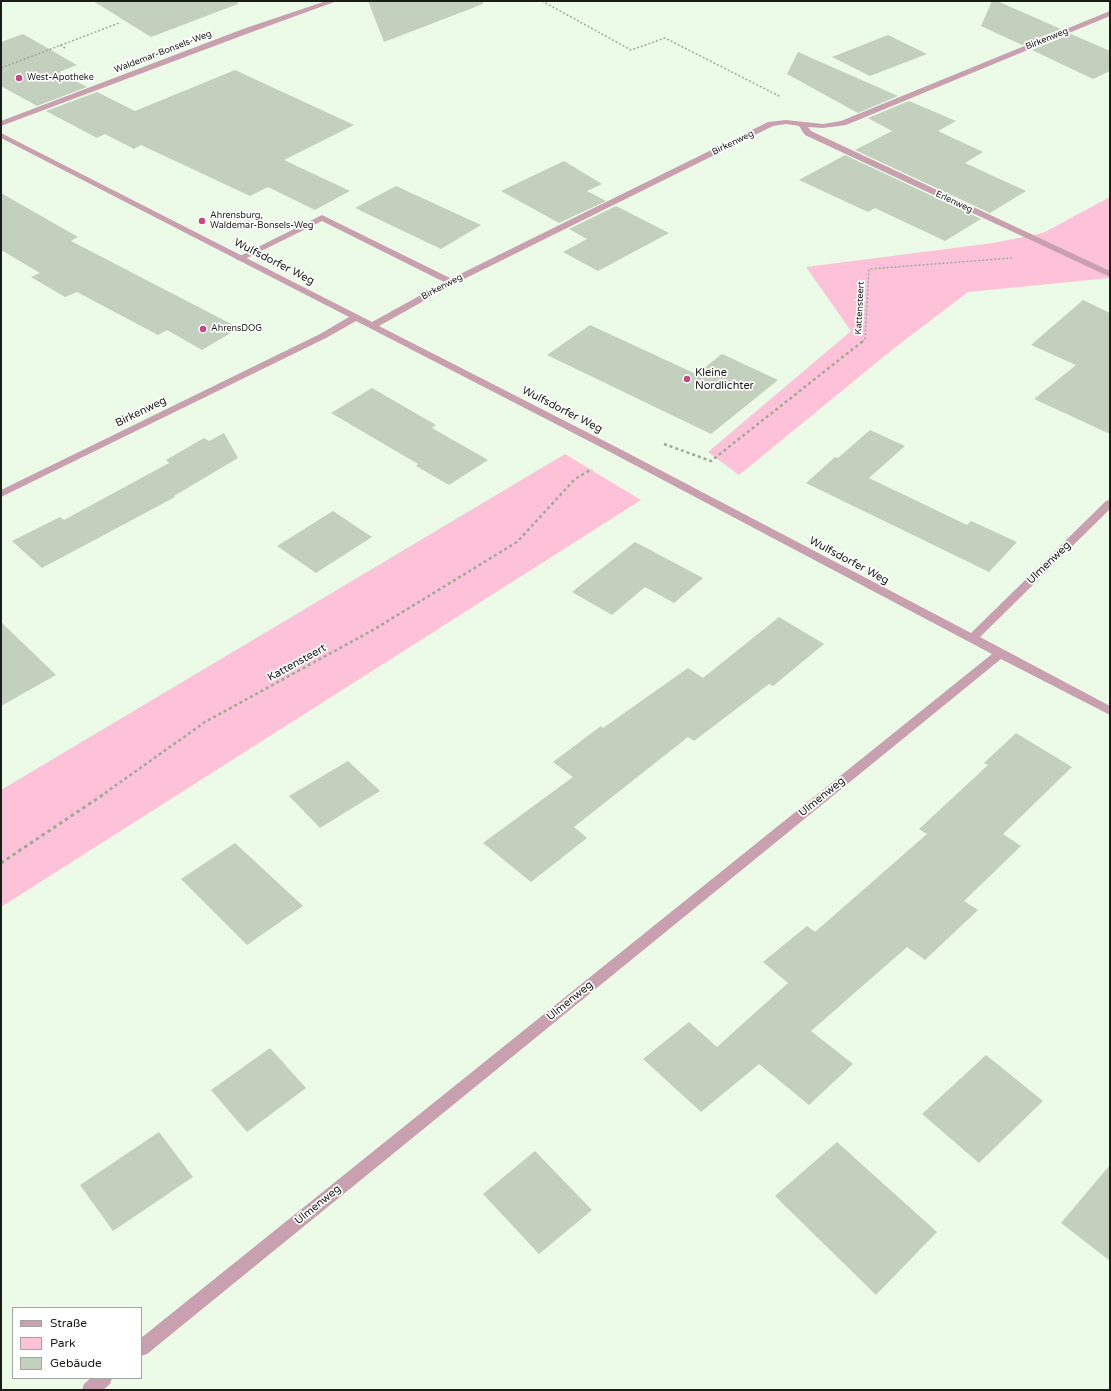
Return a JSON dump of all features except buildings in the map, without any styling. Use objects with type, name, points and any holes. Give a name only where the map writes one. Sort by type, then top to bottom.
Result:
[{"type":"street","name":"Waldemar-Bonsels-Weg","points":[[1,124],[246,31],[333,1]]},
{"type":"street","name":"Birkenweg","points":[[372,326],[451,282],[771,124],[786,122],[823,126],[843,123],[1110,13]]},
{"type":"street","name":"Erlenweg","points":[[802,124],[808,133],[1110,274]]},
{"type":"street","name":"Wulfsdorfer Weg","points":[[1,135],[616,451],[999,654],[1110,711]]},
{"type":"street","points":[[240,258],[322,218],[451,282]]},
{"type":"street","name":"Birkenweg","points":[[1,494],[323,336],[356,317]]},
{"type":"street","name":"Ulmenweg","points":[[972,639],[1110,503]]},
{"type":"street","name":"Ulmenweg","points":[[142,1347],[999,654]]},
{"type":"street","points":[[90,1390],[103,1379]]},
{"type":"path","points":[[542,1],[631,50],[665,38],[787,100],[798,109],[802,124]]},
{"type":"path","points":[[1,68],[119,23]]},
{"type":"path","points":[[60,45],[68,50]]},
{"type":"path","name":"Kattensteert","points":[[660,442],[711,461],[865,339],[869,269],[1065,254]]},
{"type":"path","name":"Kattensteert","points":[[1,863],[137,772],[205,722],[373,630],[517,542],[575,479],[593,469]]},
{"type":"green space","points":[[1110,197],[1110,278],[968,292],[893,349],[739,475],[708,452],[851,331],[806,267],[993,243],[1043,233]]},
{"type":"green space","points":[[565,454],[641,500],[1,907],[1,790]]},
{"type":"place","name":"West-Apotheke","points":[[19,78]]},
{"type":"place","name":"Ahrensburg, Waldemar-Bonsels-Weg","points":[[202,221]]},
{"type":"place","name":"AhrensDOG","points":[[203,329]]},
{"type":"place","name":"Kleine Nordlichter","points":[[687,379]]}]
